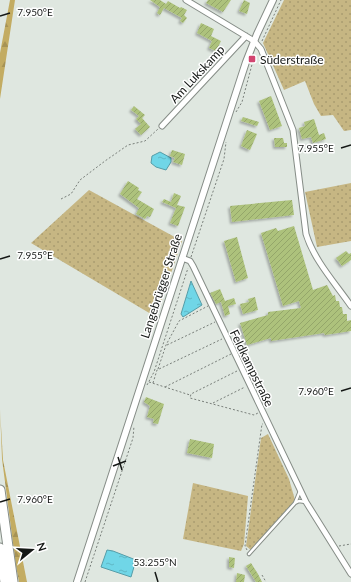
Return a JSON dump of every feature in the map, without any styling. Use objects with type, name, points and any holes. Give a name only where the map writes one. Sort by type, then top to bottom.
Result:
[{"type":"highway","points":[[0,490],[13,582]]},
{"type":"highway","points":[[0,548],[5,582]]},
{"type":"highway","points":[[11,572],[16,582]]},
{"type":"street","points":[[186,0],[259,45],[293,130],[306,234],[309,244],[351,306]]},
{"type":"street","name":"Langebrügger Straße","points":[[77,582],[254,41],[273,0]]},
{"type":"street","name":"Am Lukskamp","points":[[162,126],[246,36]]},
{"type":"street","points":[[182,258],[190,261]]},
{"type":"street","name":"Feldkampstraße","points":[[190,261],[300,491],[351,574]]},
{"type":"lane","points":[[250,554],[295,503],[300,491]]},
{"type":"lane","points":[[295,503],[299,501],[306,502]]},
{"type":"path","points":[[235,113],[242,102],[255,54],[281,0]]},
{"type":"path","points":[[62,199],[71,194],[80,180],[105,161],[128,145],[145,141],[162,126]]},
{"type":"path","points":[[146,386],[154,372],[224,159],[227,138]]},
{"type":"path","points":[[153,383],[166,345],[179,321],[211,305]]},
{"type":"path","points":[[166,345],[219,321]]},
{"type":"path","points":[[157,370],[226,337]]},
{"type":"path","points":[[165,387],[234,353]]},
{"type":"path","points":[[190,395],[242,369]]},
{"type":"path","points":[[149,382],[190,395],[190,398],[254,415],[262,410]]},
{"type":"path","points":[[212,404],[249,384]]},
{"type":"path","points":[[85,582],[133,438],[134,422]]},
{"type":"path","points":[[250,554],[245,546],[246,538],[262,424],[267,422]]},
{"type":"path","points":[[334,546],[351,544]]},
{"type":"path","points":[[262,575],[266,582]]},
{"type":"shaded area","points":[[284,0],[351,0],[351,130],[344,131],[333,115],[321,116],[314,104],[305,81],[284,90],[263,43]]},
{"type":"shaded area","points":[[351,183],[351,241],[317,247],[305,192]]},
{"type":"shaded area","points":[[89,190],[182,241],[156,317],[31,243]]},
{"type":"shaded area","points":[[268,434],[289,479],[295,500],[251,550],[246,546],[261,438]]},
{"type":"shaded area","points":[[193,483],[248,496],[244,544],[241,551],[183,539]]},
{"type":"green space","points":[[10,0],[15,0],[0,99],[0,53]]},
{"type":"green space","points":[[0,409],[3,460],[27,582],[19,582],[16,566],[2,459]]},
{"type":"water","points":[[160,152],[171,158],[171,162],[166,170],[156,167],[151,163],[152,156]]},
{"type":"water","points":[[191,281],[202,305],[183,317],[181,314]]},
{"type":"water","points":[[107,550],[136,560],[131,577],[101,567]]},
{"type":"building","points":[[150,0],[160,0],[166,4],[168,1],[180,8],[181,7],[187,10],[184,15],[187,18],[183,23],[180,21],[182,18],[164,8],[160,15],[157,13],[160,7]]},
{"type":"building","points":[[208,0],[231,0],[223,12],[206,3]]},
{"type":"building","points":[[244,0],[250,3],[247,14],[239,11]]},
{"type":"building","points":[[201,23],[214,29],[211,36],[221,41],[216,51],[209,48],[212,41],[197,33]]},
{"type":"building","points":[[271,96],[282,126],[270,130],[259,101]]},
{"type":"building","points":[[134,106],[145,115],[142,118],[150,127],[141,135],[135,129],[141,124],[136,119],[139,116],[131,110]]},
{"type":"building","points":[[243,117],[259,122],[257,126],[241,121]]},
{"type":"building","points":[[314,119],[319,135],[324,133],[326,139],[313,143],[311,137],[302,139],[299,128],[305,126],[304,122]]},
{"type":"building","points":[[247,130],[257,134],[250,150],[241,146]]},
{"type":"building","points":[[274,138],[283,138],[284,143],[287,143],[287,147],[275,147]]},
{"type":"building","points":[[172,150],[185,154],[182,165],[173,162],[175,158],[170,156]]},
{"type":"building","points":[[128,181],[139,188],[138,190],[142,192],[137,199],[154,209],[150,217],[147,216],[145,219],[136,214],[139,208],[120,194]]},
{"type":"building","points":[[174,193],[181,196],[177,205],[185,207],[178,226],[170,223],[176,208],[162,202],[164,199],[171,202]]},
{"type":"building","points":[[292,200],[294,215],[232,222],[230,206]]},
{"type":"building","points":[[294,226],[313,290],[327,285],[333,296],[335,295],[336,301],[339,301],[343,314],[347,314],[347,321],[351,320],[351,331],[325,335],[324,333],[271,341],[271,338],[247,345],[240,323],[268,315],[268,312],[301,308],[299,301],[283,306],[261,233],[276,228],[278,231]]},
{"type":"building","points":[[237,237],[248,278],[236,282],[224,241]]},
{"type":"building","points":[[346,251],[349,254],[351,253],[351,260],[342,266],[336,258]]},
{"type":"building","points":[[220,289],[225,301],[234,298],[236,304],[228,306],[230,314],[225,316],[221,302],[216,304],[210,293]]},
{"type":"building","points":[[255,297],[258,310],[243,314],[240,304],[249,302],[248,299]]},
{"type":"building","points":[[146,397],[164,404],[158,424],[153,423],[154,419],[147,417],[150,406],[144,402]]},
{"type":"building","points":[[190,439],[214,444],[212,458],[187,453]]},
{"type":"building","points":[[229,557],[235,558],[234,568],[229,567]]},
{"type":"building","points":[[251,563],[262,582],[256,582],[246,566]]},
{"type":"building","points":[[237,573],[245,575],[244,582],[236,582]]},
{"type":"place","name":"Süderstraße","points":[[252,59]]}]
